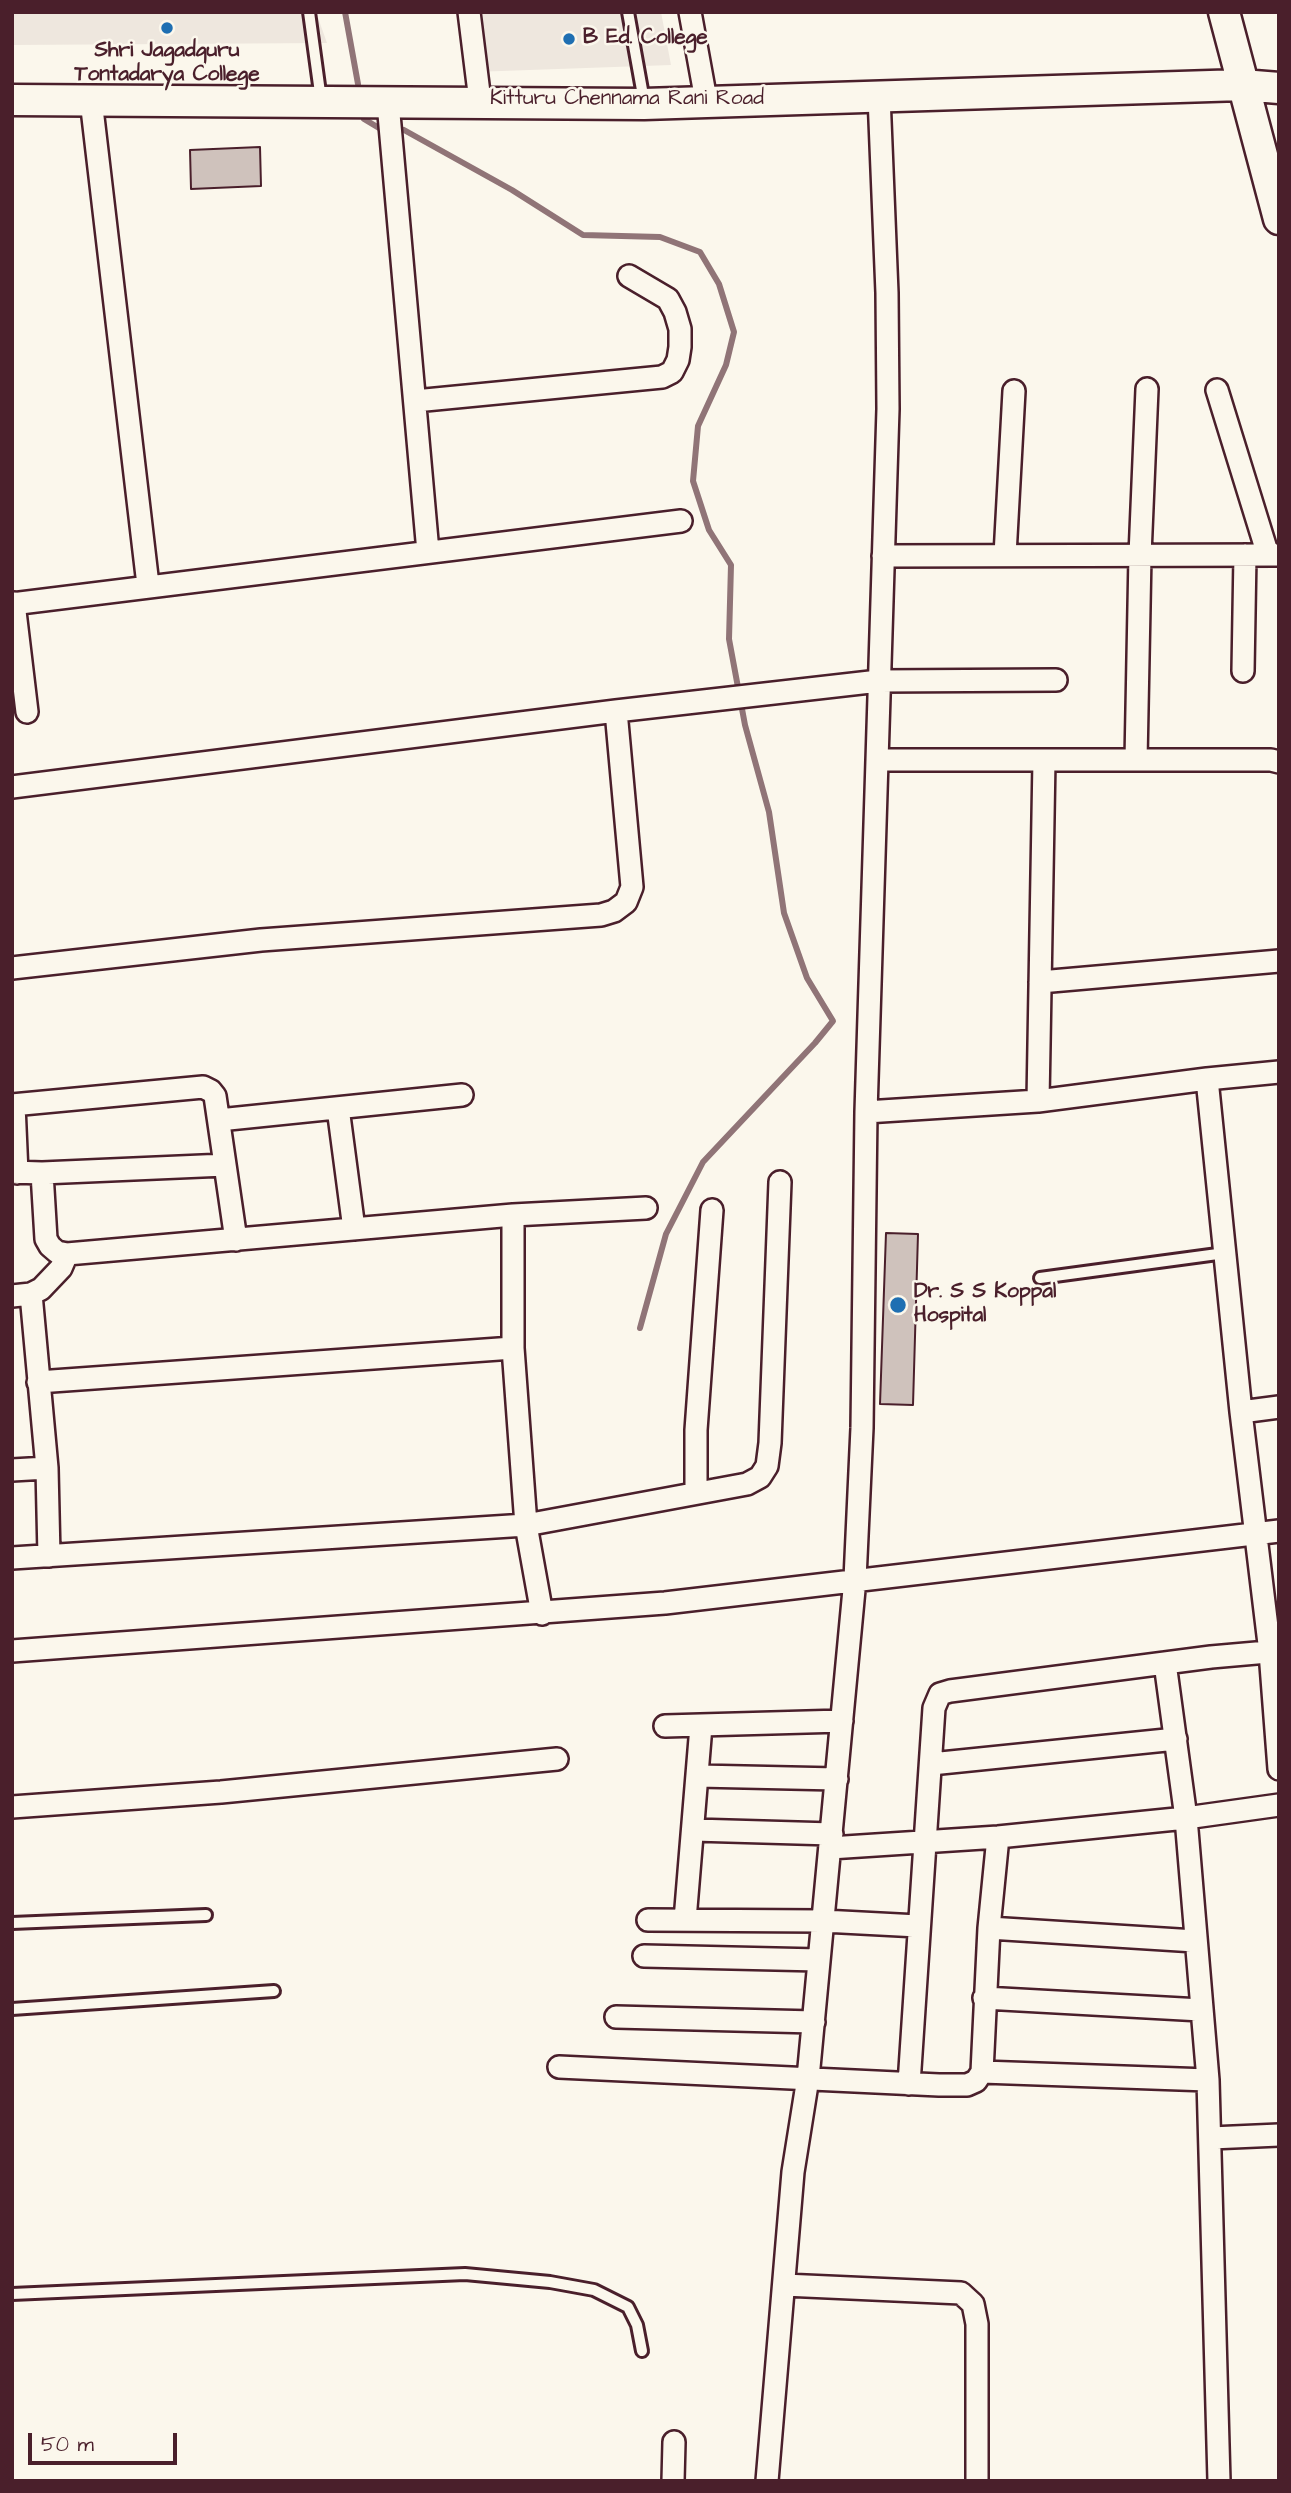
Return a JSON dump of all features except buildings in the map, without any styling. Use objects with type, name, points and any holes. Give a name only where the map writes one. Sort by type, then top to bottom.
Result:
[{"type":"street","points":[[469,12],[480,101]]},
{"type":"street","points":[[690,12],[706,100]]},
{"type":"street","points":[[1224,12],[1279,219]]},
{"type":"street","name":"Kitturu Chennama Rani Road","points":[[12,100],[645,104],[1242,85],[1279,88]]},
{"type":"street","points":[[767,2481],[793,2172],[814,2022],[855,1579],[862,1428],[866,1112],[888,409],[887,293],[879,96]]},
{"type":"street","points":[[92,100],[148,585]]},
{"type":"street","points":[[388,103],[428,552]]},
{"type":"street","points":[[415,401],[662,377],[672,372],[680,347],[680,329],[675,312],[668,299],[629,276]]},
{"type":"street","points":[[1136,760],[1147,389]]},
{"type":"street","points":[[883,556],[1273,555],[1217,390]]},
{"type":"street","points":[[1005,555],[1014,391]]},
{"type":"street","points":[[27,712],[13,604],[148,585],[681,521]]},
{"type":"street","points":[[1243,671],[1245,555]]},
{"type":"street","points":[[12,787],[616,711],[879,681],[1056,680]]},
{"type":"street","points":[[13,964],[261,940],[601,915],[614,911],[626,902],[632,887],[616,711]]},
{"type":"street","points":[[877,760],[1279,762]]},
{"type":"street","points":[[1038,1101],[1044,760]]},
{"type":"street","points":[[1040,982],[1279,961]]},
{"type":"street","points":[[866,1112],[1038,1101],[1279,1072]]},
{"type":"street","points":[[1207,1079],[1255,1533],[1274,1651],[1279,1768]]},
{"type":"street","points":[[225,1165],[15,1173],[13,1105],[203,1087],[211,1091],[215,1096],[236,1240]]},
{"type":"street","points":[[219,1120],[461,1095]]},
{"type":"street","points":[[338,1108],[354,1229]]},
{"type":"street","points":[[42,1173],[46,1239],[57,1252],[67,1254],[513,1215],[646,1208]]},
{"type":"street","points":[[12,1558],[526,1525],[747,1484],[760,1477],[767,1466],[770,1443],[780,1182]]},
{"type":"street","points":[[696,1492],[696,1430],[712,1210]]},
{"type":"street","points":[[513,1215],[513,1348],[526,1525],[542,1614]]},
{"type":"street","points":[[49,1556],[47,1468],[38,1382],[22,1295],[51,1279],[61,1268],[67,1254]]},
{"type":"street","points":[[38,1382],[513,1348]]},
{"type":"street","points":[[1241,1412],[1279,1407]]},
{"type":"street","points":[[12,1470],[47,1468]]},
{"type":"street","points":[[12,1651],[665,1603],[1279,1531]]},
{"type":"street","points":[[909,2084],[923,1842],[934,1708],[940,1694],[950,1690],[1274,1651]]},
{"type":"street","points":[[1166,1663],[1186,1818],[1208,2080],[1219,2481]]},
{"type":"street","points":[[665,1726],[842,1721]]},
{"type":"street","points":[[684,1920],[694,1830],[701,1726]]},
{"type":"street","points":[[931,1764],[1176,1739]]},
{"type":"street","points":[[12,1807],[220,1792],[557,1759]]},
{"type":"street","points":[[698,1776],[837,1779]]},
{"type":"street","points":[[694,1830],[831,1841],[923,1842],[1186,1818],[1279,1805]]},
{"type":"street","points":[[559,2067],[909,2084],[967,2085],[976,2081],[982,2072],[984,1998],[998,1837]]},
{"type":"street","points":[[648,1920],[918,1926]]},
{"type":"street","points":[[989,1928],[1195,1941]]},
{"type":"street","points":[[645,1956],[819,1960]]},
{"type":"street","points":[[984,1998],[1201,2010]]},
{"type":"street","points":[[616,2017],[814,2022]]},
{"type":"street","points":[[982,2072],[1208,2080]]},
{"type":"street","points":[[1211,2138],[1279,2136]]},
{"type":"street","points":[[783,2285],[961,2293],[973,2304],[977,2324],[977,2481]]},
{"type":"street","points":[[673,2481],[674,2442]]},
{"type":"lane","points":[[309,12],[321,102]]},
{"type":"lane","points":[[628,12],[645,104]]},
{"type":"lane","points":[[1040,1278],[1225,1252]]},
{"type":"lane","points":[[12,1923],[206,1915]]},
{"type":"lane","points":[[12,2009],[274,1991]]},
{"type":"lane","points":[[12,2294],[465,2274],[594,2290],[628,2307],[637,2325],[642,2351]]},
{"type":"shaded area","name":"Shri Jagadguru Tontadarya College","points":[[12,12],[316,12],[327,43],[12,45]]},
{"type":"shaded area","name":"B Ed. College","points":[[470,12],[661,12],[671,65],[473,72]]},
{"type":"waterway","points":[[345,12],[358,84]]},
{"type":"waterway","points":[[364,119],[379,128]]},
{"type":"waterway","points":[[404,130],[512,190],[583,235],[660,237],[700,252],[719,284],[734,332],[726,365],[698,426],[693,481],[709,530],[731,565],[729,639],[745,725],[769,812],[784,913],[807,978],[833,1021],[703,1162],[666,1234],[640,1328]]},
{"type":"place","name":"Shri Jagadguru Tontadarya College","points":[[167,28]]},
{"type":"place","name":"B Ed. College","points":[[569,39]]},
{"type":"place","name":"Dr. S S Koppal Hospital","points":[[898,1305]]}]
